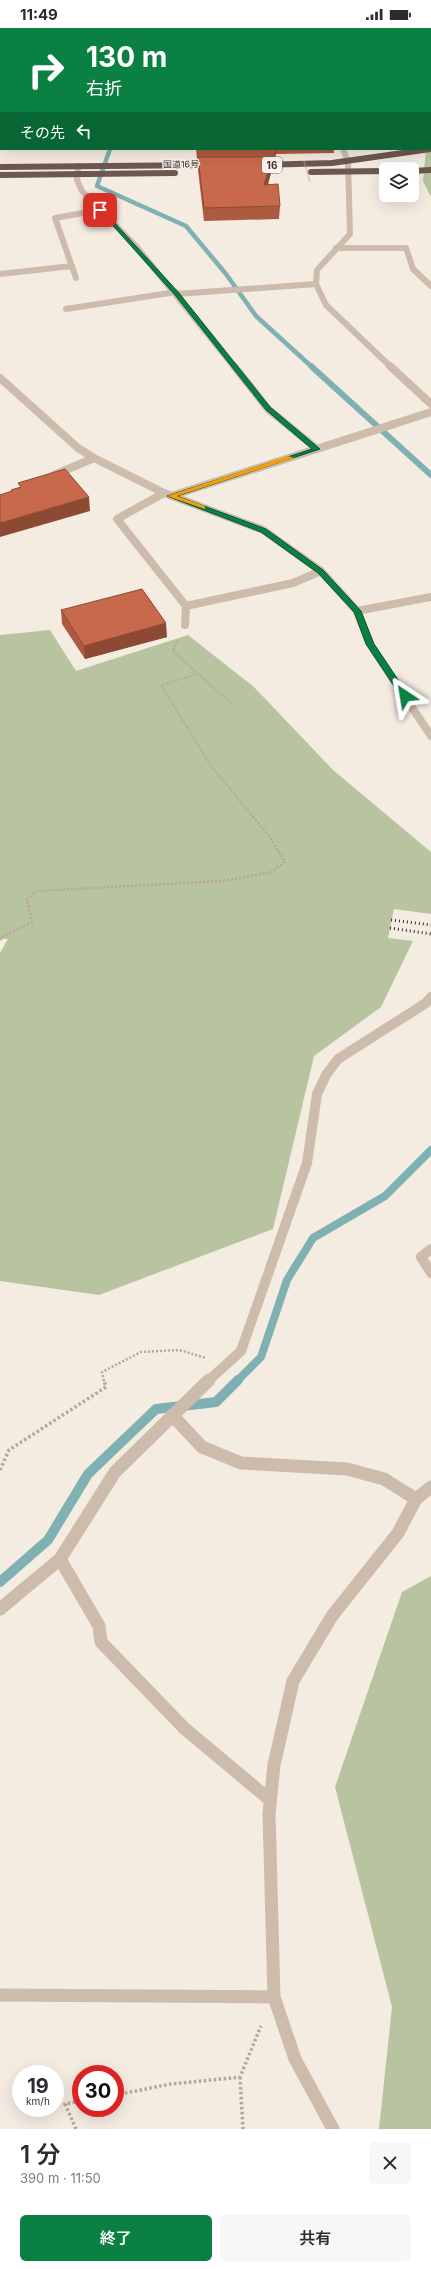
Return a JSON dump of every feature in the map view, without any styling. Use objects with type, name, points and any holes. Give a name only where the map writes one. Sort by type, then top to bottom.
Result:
[{"type":"highway","name":"16","points":[[248,165],[348,162],[425,150]]},
{"type":"highway","name":"国道16号","points":[[0,167],[224,165]]},
{"type":"highway","points":[[419,170],[431,170]]},
{"type":"highway","points":[[300,172],[379,171]]},
{"type":"highway","name":"16","points":[[252,172],[292,172]]},
{"type":"highway","name":"国道16号","points":[[0,175],[180,173]]},
{"type":"highway","name":"国道16号","points":[[204,173],[212,173]]},
{"type":"street","points":[[343,150],[348,162],[350,234],[317,270],[316,284],[326,305],[431,404]]},
{"type":"street","points":[[78,166],[77,174],[82,191],[176,293],[268,409],[317,449]]},
{"type":"street","points":[[76,278],[55,218],[100,210]]},
{"type":"street","points":[[336,248],[406,248],[413,269],[431,286]]},
{"type":"street","points":[[0,274],[72,266]]},
{"type":"street","points":[[66,309],[176,293],[316,284]]},
{"type":"street","points":[[0,378],[78,448],[94,458],[167,494],[263,530],[320,571],[357,611],[370,644],[431,736]]},
{"type":"street","points":[[184,625],[186,606],[117,519],[167,494],[317,449],[431,412]]},
{"type":"street","points":[[44,479],[94,458]]},
{"type":"street","points":[[186,606],[293,583],[320,571]]},
{"type":"street","points":[[357,611],[431,597]]},
{"type":"street","points":[[0,1609],[60,1558],[115,1472],[172,1415],[241,1351],[307,1163],[317,1094],[326,1075],[338,1059],[383,1029],[430,1003]]},
{"type":"street","points":[[431,1249],[421,1257],[431,1273]]},
{"type":"street","points":[[172,1415],[202,1447],[241,1463],[347,1469],[384,1479],[416,1499]]},
{"type":"street","points":[[333,2129],[295,2059],[274,1997],[270,1800],[274,1765],[293,1681],[332,1616],[398,1533],[416,1499],[431,1487]]},
{"type":"street","points":[[60,1558],[99,1626],[101,1642],[184,1728],[270,1800]]},
{"type":"street","points":[[0,1995],[274,1997]]},
{"type":"path","points":[[304,161],[310,182]]},
{"type":"path","points":[[184,625],[172,651],[234,706]]},
{"type":"path","points":[[0,940],[2,937],[32,922],[27,899],[37,891],[222,881],[272,872],[285,862],[269,836],[211,766],[161,685],[197,674]]},
{"type":"path","points":[[0,1470],[9,1450],[106,1387],[102,1372],[141,1352],[179,1350],[227,1364]]},
{"type":"path","points":[[243,2129],[240,2077],[274,1997]]},
{"type":"path","points":[[124,2092],[171,2084],[240,2077]]},
{"type":"path","points":[[72,2103],[65,2104],[76,2129]]},
{"type":"green space","points":[[426,150],[431,150],[431,197],[423,181]]},
{"type":"green space","points":[[50,630],[76,671],[188,635],[254,687],[333,770],[431,852],[431,914],[394,909],[388,938],[413,941],[381,1007],[314,1056],[273,1229],[99,1295],[0,1281],[0,953],[8,939],[0,939],[0,635]]},
{"type":"green space","points":[[431,1576],[431,2129],[379,2129],[392,2007],[335,1787],[402,1592]]},
{"type":"building","points":[[198,157],[272,157],[264,185],[278,184],[280,206],[204,208]]},
{"type":"building","points":[[65,469],[89,497],[0,523],[0,495],[21,487],[18,483]]},
{"type":"building","points":[[142,589],[166,623],[84,646],[61,610]]},
{"type":"waterway","points":[[110,150],[97,186],[186,226],[226,274],[256,316],[312,367]]},
{"type":"waterway","points":[[311,366],[431,475]]},
{"type":"waterway","points":[[0,1582],[48,1540],[88,1474],[156,1409],[216,1402],[261,1357],[287,1280],[313,1238],[385,1196],[431,1150]]},
{"type":"railway","points":[[391,920],[431,925]]},
{"type":"railway","points":[[390,928],[431,934]]},
{"type":"slow traffic","points":[[202,507],[171,496],[291,458]]},
{"type":"route","points":[[100,210],[136,246],[177,294],[268,409],[317,449],[171,496],[263,530],[320,571],[357,611],[370,644],[405,696]]}]
